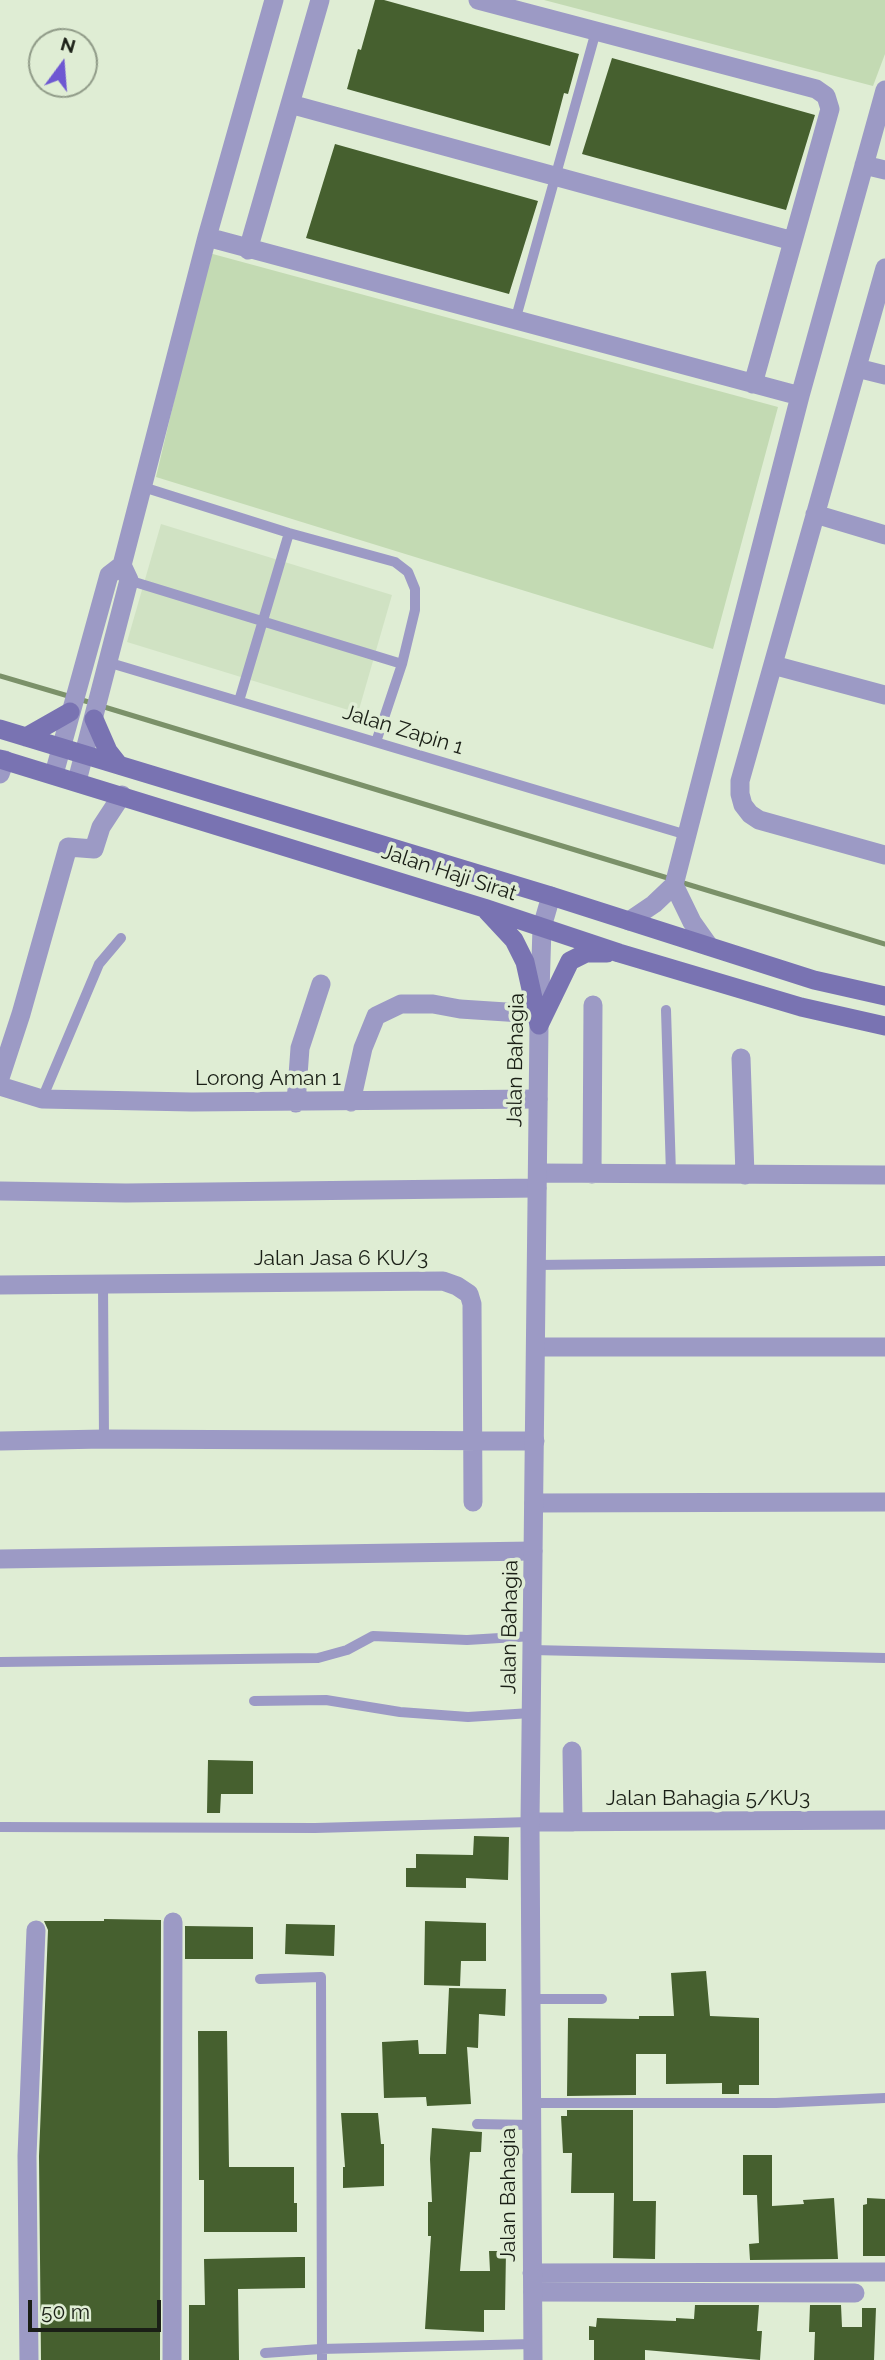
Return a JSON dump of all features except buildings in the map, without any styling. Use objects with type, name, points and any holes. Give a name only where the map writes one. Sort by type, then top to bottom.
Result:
[{"type":"main road","points":[[26,737],[71,710]]},
{"type":"main road","points":[[94,716],[108,751],[119,765]]},
{"type":"main road","name":"Jalan Haji Sirat","points":[[0,729],[551,896],[814,980],[885,996]]},
{"type":"main road","name":"Jalan Haji Sirat","points":[[2,764],[77,781],[619,953],[801,1006],[885,1026]]},
{"type":"main road","points":[[484,908],[514,940],[525,962],[538,1020]]},
{"type":"main road","points":[[538,1020],[570,961],[586,953],[619,953]]},
{"type":"street","points":[[77,781],[105,671],[120,573],[207,237],[273,0]]},
{"type":"street","points":[[248,250],[320,0]]},
{"type":"street","points":[[478,0],[816,89],[826,96],[830,109],[753,384]]},
{"type":"street","points":[[629,921],[654,904],[674,885],[800,397],[885,90]]},
{"type":"street","points":[[290,104],[793,241]]},
{"type":"street","points":[[864,165],[885,170]]},
{"type":"street","points":[[207,237],[800,397]]},
{"type":"street","points":[[885,268],[740,781],[743,805],[759,820],[885,855]]},
{"type":"street","points":[[856,368],[885,375]]},
{"type":"street","points":[[815,514],[885,535]]},
{"type":"street","points":[[54,774],[81,673],[120,573]]},
{"type":"street","points":[[773,665],[885,695]]},
{"type":"street","points":[[0,1078],[68,847],[94,849],[101,827],[122,795]]},
{"type":"street","points":[[674,885],[687,913],[709,946]]},
{"type":"street","name":"Jalan Bahagia","points":[[533,2352],[530,1822],[538,1020],[542,927],[551,896]]},
{"type":"street","points":[[296,1102],[300,1048],[321,984]]},
{"type":"street","points":[[351,1102],[363,1048],[376,1016],[401,1004],[433,1004],[538,1020]]},
{"type":"street","points":[[592,1174],[593,1005]]},
{"type":"street","points":[[741,1058],[745,1175]]},
{"type":"street","name":"Lorong Aman 1","points":[[0,1086],[42,1099],[296,1102],[538,1099]]},
{"type":"street","points":[[0,1191],[140,1193],[538,1181],[592,1174],[885,1175]]},
{"type":"street","name":"Jalan Jasa 6 KU/3","points":[[0,1285],[443,1281],[457,1286],[469,1294],[472,1304],[473,1502]]},
{"type":"street","points":[[536,1347],[885,1347]]},
{"type":"street","points":[[0,1441],[535,1441]]},
{"type":"street","points":[[534,1503],[885,1502]]},
{"type":"street","points":[[0,1559],[533,1551]]},
{"type":"street","points":[[572,1751],[573,1822]]},
{"type":"street","name":"Jalan Bahagia 5/KU3","points":[[530,1822],[885,1821]]},
{"type":"street","points":[[173,1922],[173,2360]]},
{"type":"street","points":[[29,2360],[27,2156],[36,1930]]},
{"type":"street","points":[[532,2282],[885,2272]]},
{"type":"street","points":[[532,2282],[855,2293]]},
{"type":"lane","points":[[515,321],[596,31]]},
{"type":"lane","points":[[142,487],[289,533],[395,562],[408,572],[415,589],[415,610],[376,742]]},
{"type":"lane","points":[[239,701],[289,533]]},
{"type":"lane","points":[[120,573],[401,664]]},
{"type":"lane","name":"Jalan Zapin 1","points":[[105,671],[239,701],[687,835]]},
{"type":"lane","points":[[42,1099],[99,964],[121,938]]},
{"type":"lane","points":[[666,1010],[671,1174]]},
{"type":"lane","points":[[536,1265],[885,1261]]},
{"type":"lane","points":[[103,1283],[104,1439]]},
{"type":"lane","points":[[0,1662],[318,1658],[347,1650],[373,1636],[885,1658]]},
{"type":"lane","points":[[254,1702],[326,1700],[400,1712],[468,1717],[531,1713]]},
{"type":"lane","points":[[0,1827],[316,1828],[530,1822]]},
{"type":"lane","points":[[260,1979],[321,1977],[321,2360]]},
{"type":"lane","points":[[530,1999],[602,1999]]},
{"type":"lane","points":[[531,2103],[776,2103],[885,2098]]},
{"type":"lane","points":[[477,2124],[532,2125]]},
{"type":"lane","points":[[265,2353],[320,2349],[533,2352]]},
{"type":"shaded area","points":[[544,0],[885,0],[885,54],[873,86]]},
{"type":"shaded area","points":[[209,253],[778,407],[713,649],[156,477]]},
{"type":"shaded area","points":[[161,524],[392,595],[358,713],[127,642]]},
{"type":"waterway","points":[[0,676],[92,703]]},
{"type":"waterway","points":[[101,706],[671,879]]},
{"type":"waterway","points":[[680,882],[885,944]]}]
